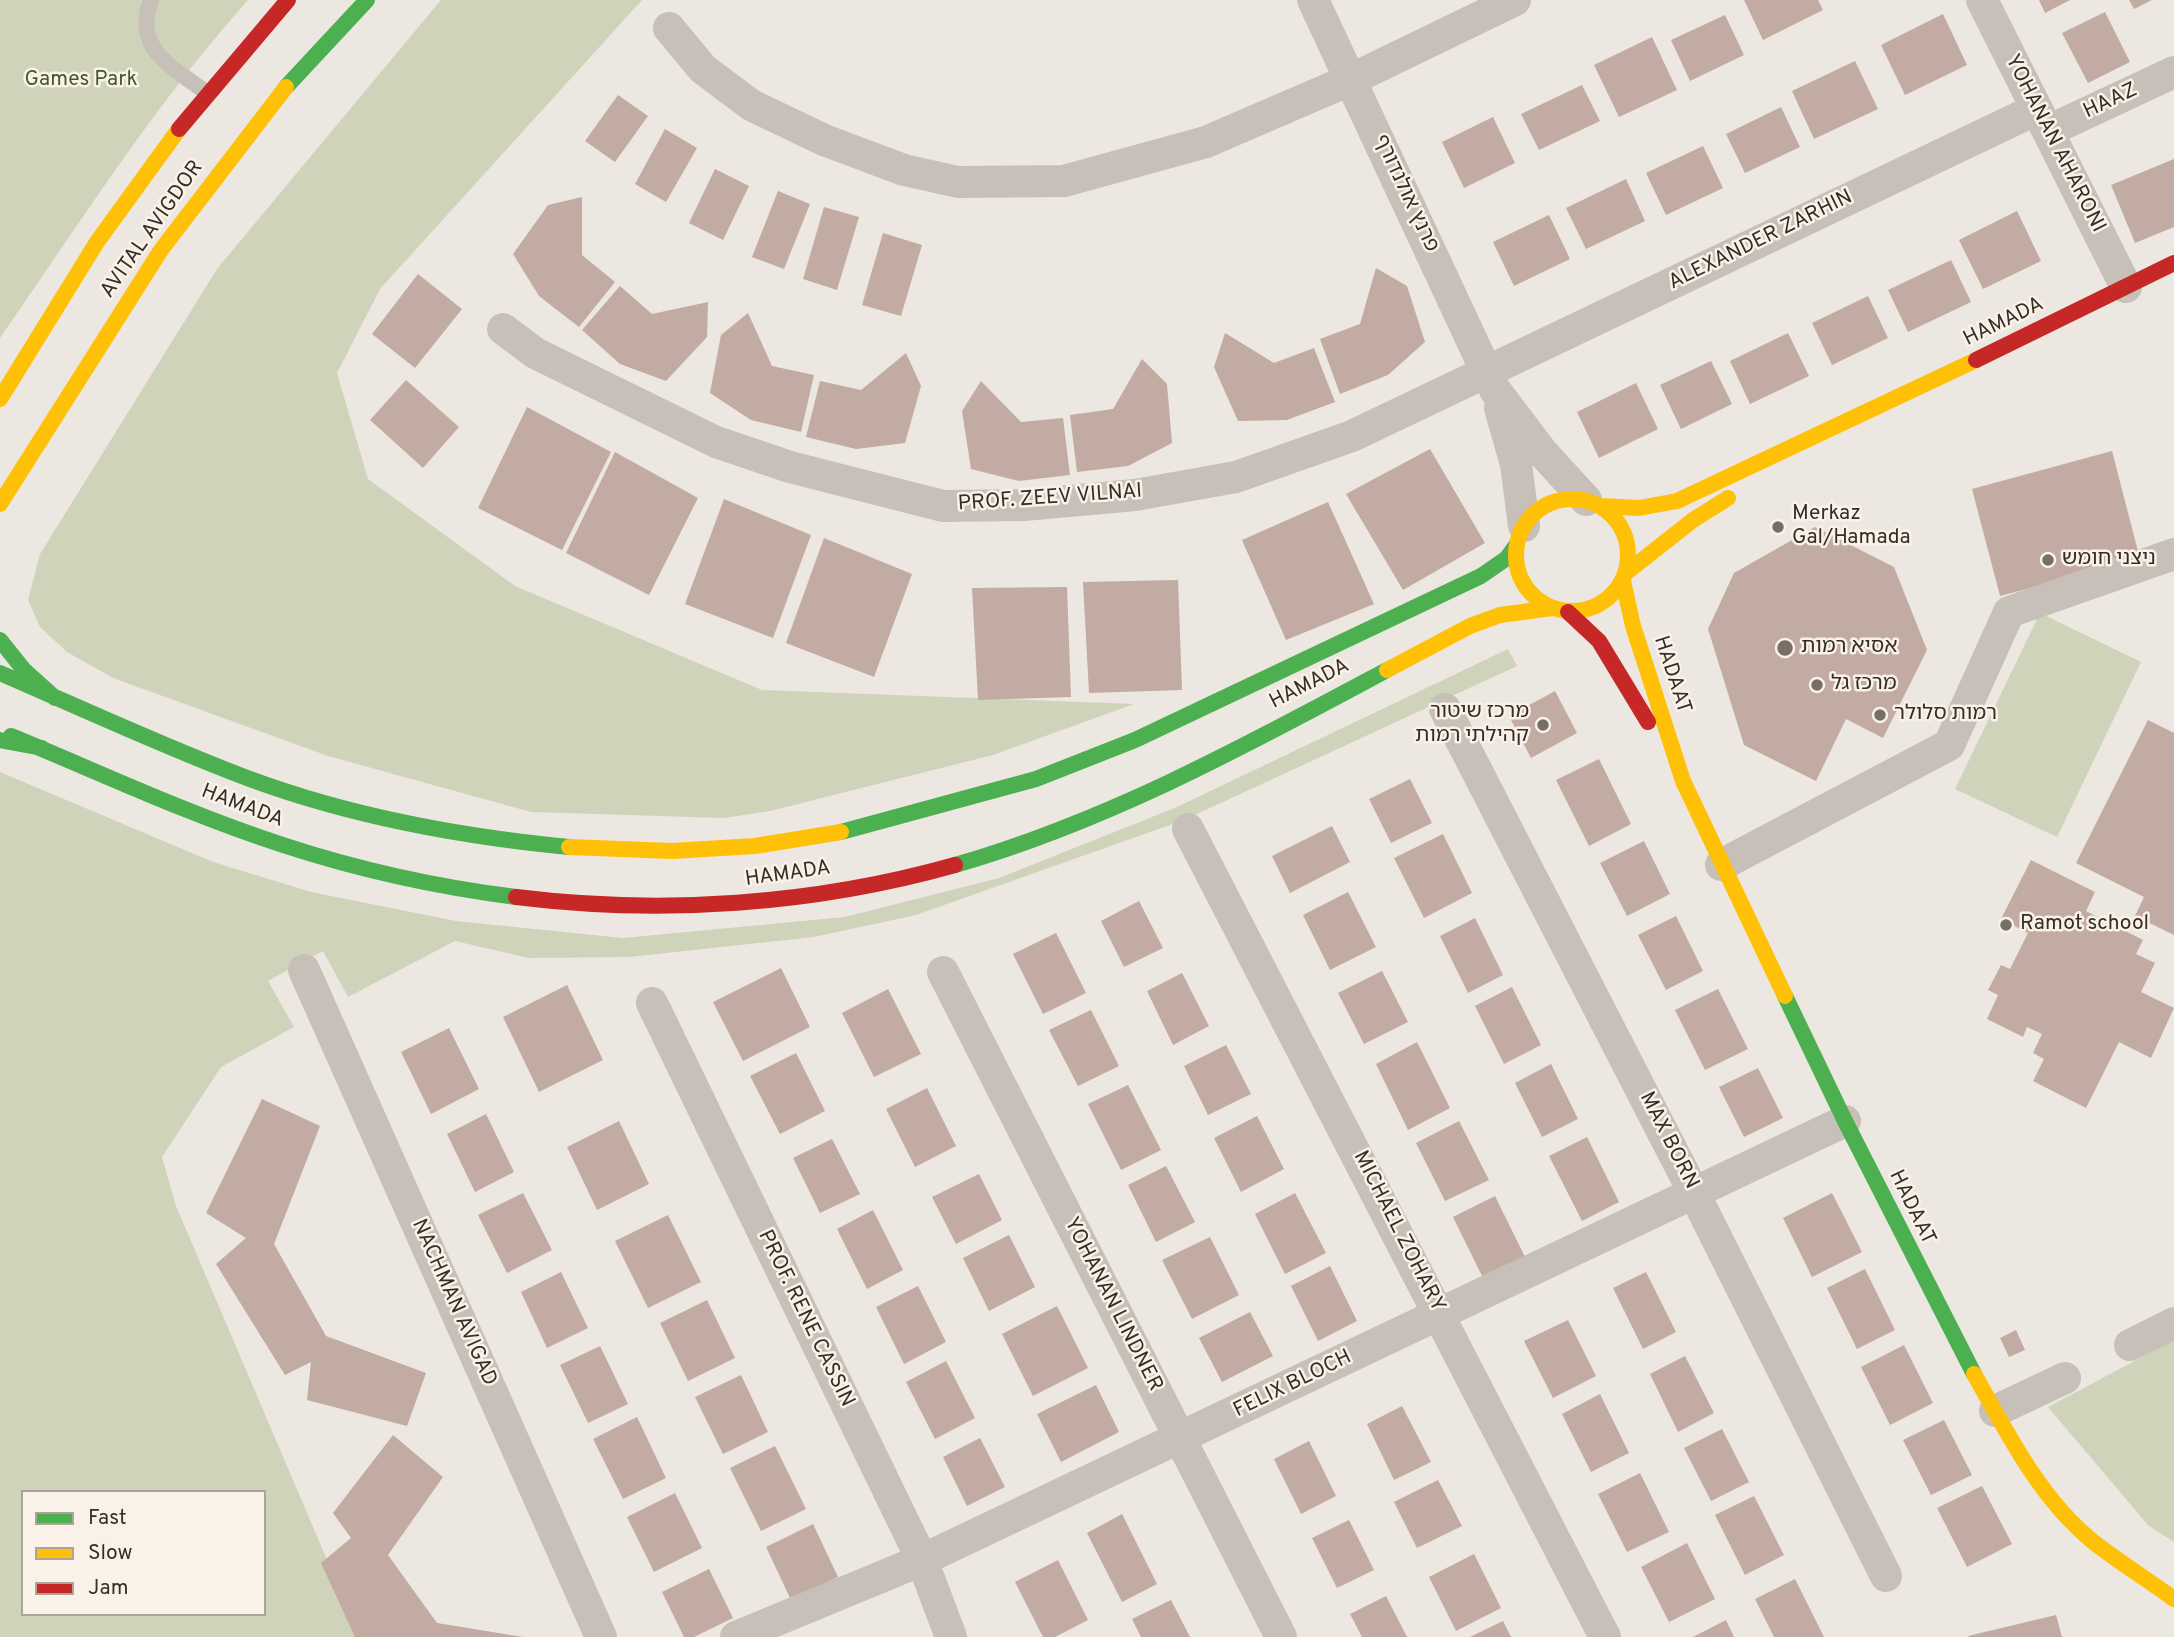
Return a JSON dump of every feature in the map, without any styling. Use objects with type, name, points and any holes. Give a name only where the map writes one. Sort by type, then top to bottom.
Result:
[{"type":"street","name":"AVITAL AVIGDOR","points":[[0,399],[86,258],[207,93],[288,0]]},
{"type":"street","name":"AVITAL AVIGDOR","points":[[0,504],[161,250],[293,78],[367,0]]},
{"type":"street","name":"פרנץ אולנדורף","points":[[1312,0],[1352,79],[1490,381],[1516,464],[1520,535]]},
{"type":"street","points":[[669,28],[703,69],[751,106],[824,140],[892,165],[958,182],[1064,181],[1206,142],[1352,79],[1515,0]]},
{"type":"street","name":"YOHANAN AHARONI","points":[[1982,0],[2126,287]]},
{"type":"street","name":"HAAZ","points":[[2042,120],[2174,72]]},
{"type":"street","name":"ALEXANDER ZARHIN","points":[[1490,381],[2042,120]]},
{"type":"street","name":"HAMADA","points":[[1594,503],[1639,508],[1677,501],[1851,421],[2174,263]]},
{"type":"street","name":"PROF. ZEEV VILNAI","points":[[503,329],[536,353],[716,442],[830,478],[943,506],[1024,505],[1135,495],[1236,477],[1352,436],[1490,381]]},
{"type":"street","name":"פרנץ אולנדורף","points":[[1490,381],[1534,442],[1594,503]]},
{"type":"street","name":"HAMADA","points":[[1625,576],[1693,520],[1851,421]]},
{"type":"street","points":[[1558,501],[1594,503],[1613,516],[1628,542],[1625,576],[1614,594],[1600,605],[1585,611],[1560,610],[1538,601],[1519,576],[1520,535],[1533,515],[1558,501]]},
{"type":"street","name":"HAMADA","points":[[0,673],[230,772],[369,815],[462,834],[568,847],[672,851],[755,846],[861,829],[1048,774],[1135,740],[1481,576],[1507,558],[1520,535]]},
{"type":"street","points":[[1721,865],[1949,745],[2009,612],[2174,554]]},
{"type":"street","name":"HADAAT","points":[[1625,576],[1633,626],[1683,781],[1907,1248],[2021,1457],[2056,1505],[2090,1539],[2174,1599]]},
{"type":"street","name":"HAMADA","points":[[0,731],[226,825],[351,865],[444,886],[543,900],[634,908],[742,903],[872,885],[1002,852],[1146,794],[1470,626],[1500,615],[1560,610]]},
{"type":"street","name":"HADAAT","points":[[1560,610],[1599,641],[1683,781]]},
{"type":"street","points":[[0,640],[18,663],[55,698]]},
{"type":"street","name":"MAX BORN","points":[[1445,709],[1694,1192],[1886,1576]]},
{"type":"street","points":[[0,740],[42,748]]},
{"type":"street","name":"MICHAEL ZOHARY","points":[[1188,829],[1441,1314],[1605,1637]]},
{"type":"street","name":"NACHMAN AVIGAD","points":[[304,970],[601,1637]]},
{"type":"street","name":"YOHANAN LINDNER","points":[[943,972],[1281,1637]]},
{"type":"street","name":"PROF. RENE CASSIN","points":[[652,1003],[922,1560],[951,1637]]},
{"type":"street","name":"FELIX BLOCH","points":[[736,1637],[922,1560],[1180,1440],[1845,1121]]},
{"type":"street","points":[[2130,1345],[2174,1324]]},
{"type":"street","points":[[1995,1411],[2065,1378]]},
{"type":"lane","points":[[150,0],[145,16],[146,36],[159,56],[207,93]]},
{"type":"green space","name":"Games Park","points":[[0,0],[248,0],[149,123],[0,338]]},
{"type":"green space","points":[[441,0],[642,0],[380,289],[337,373],[368,479],[515,586],[762,690],[1134,704],[993,755],[770,811],[724,818],[531,812],[328,756],[113,678],[67,652],[40,627],[28,600],[40,554],[217,269]]},
{"type":"green space","points":[[2040,613],[2141,662],[2057,837],[1955,789]]},
{"type":"green space","points":[[1508,649],[1517,666],[1184,820],[916,915],[814,937],[629,957],[529,958],[455,941],[348,997],[323,951],[268,981],[294,1027],[221,1067],[162,1157],[176,1206],[360,1637],[0,1637],[0,772],[213,862],[311,892],[456,921],[623,938],[845,917],[999,878],[1177,807]]},
{"type":"green space","points":[[2174,1340],[2174,1542],[2148,1525],[2048,1407]]},
{"type":"building","points":[[1744,0],[1818,0],[1823,10],[1763,40]]},
{"type":"building","points":[[2039,0],[2070,0],[2045,13]]},
{"type":"building","points":[[2129,0],[2152,0],[2134,9]]},
{"type":"building","points":[[2105,12],[2130,62],[2088,83],[2062,33]]},
{"type":"building","points":[[1943,14],[1967,65],[1905,95],[1881,45]]},
{"type":"building","points":[[1725,15],[1744,55],[1690,81],[1671,40]]},
{"type":"building","points":[[1652,37],[1677,90],[1619,117],[1594,65]]},
{"type":"building","points":[[1855,61],[1878,109],[1814,139],[1792,91]]},
{"type":"building","points":[[1582,85],[1600,121],[1539,150],[1521,114]]},
{"type":"building","points":[[618,95],[648,116],[615,162],[585,141]]},
{"type":"building","points":[[1781,107],[1800,147],[1745,173],[1726,134]]},
{"type":"building","points":[[1493,117],[1515,163],[1464,188],[1442,142]]},
{"type":"building","points":[[665,129],[697,148],[666,202],[635,184]]},
{"type":"building","points":[[1703,146],[1723,188],[1666,215],[1646,173]]},
{"type":"building","points":[[2174,159],[2174,227],[2135,243],[2111,185]]},
{"type":"building","points":[[715,169],[749,186],[723,240],[689,223]]},
{"type":"building","points":[[1626,179],[1645,221],[1586,249],[1566,208]]},
{"type":"building","points":[[778,191],[810,204],[784,269],[752,257]]},
{"type":"building","points":[[582,197],[582,255],[615,282],[579,327],[539,296],[513,254],[548,205]]},
{"type":"building","points":[[824,207],[859,217],[837,290],[803,279]]},
{"type":"building","points":[[2017,211],[2041,261],[1983,289],[1959,240]]},
{"type":"building","points":[[1549,215],[1570,259],[1514,286],[1493,242]]},
{"type":"building","points":[[883,233],[922,245],[901,316],[862,305]]},
{"type":"building","points":[[1951,260],[1971,302],[1908,332],[1888,290]]},
{"type":"building","points":[[1376,268],[1407,286],[1425,342],[1388,375],[1340,394],[1320,339],[1360,324]]},
{"type":"building","points":[[418,274],[462,309],[415,368],[372,334]]},
{"type":"building","points":[[620,286],[652,314],[708,302],[707,337],[666,381],[620,364],[582,330]]},
{"type":"building","points":[[1868,296],[1888,338],[1832,365],[1812,323]]},
{"type":"building","points":[[748,313],[772,366],[814,375],[801,432],[751,420],[710,393],[721,335]]},
{"type":"building","points":[[1225,333],[1274,363],[1314,348],[1335,402],[1287,420],[1238,421],[1214,367]]},
{"type":"building","points":[[1788,333],[1809,376],[1750,404],[1730,361]]},
{"type":"building","points":[[906,353],[921,386],[905,443],[856,449],[806,437],[820,381],[861,390]]},
{"type":"building","points":[[1142,359],[1167,384],[1172,443],[1128,466],[1077,472],[1070,415],[1113,409]]},
{"type":"building","points":[[1711,361],[1732,404],[1681,429],[1660,385]]},
{"type":"building","points":[[406,380],[459,427],[423,468],[370,420]]},
{"type":"building","points":[[981,381],[1021,422],[1063,418],[1070,475],[1019,481],[971,469],[962,411]]},
{"type":"building","points":[[1636,383],[1658,429],[1599,458],[1577,412]]},
{"type":"building","points":[[527,407],[611,452],[562,550],[478,508]]},
{"type":"building","points":[[1430,449],[1485,543],[1403,590],[1346,494]]},
{"type":"building","points":[[2112,451],[2140,559],[2000,596],[1972,489]]},
{"type":"building","points":[[615,452],[698,498],[649,595],[566,553]]},
{"type":"building","points":[[724,499],[811,535],[773,638],[685,604]]},
{"type":"building","points":[[1328,502],[1374,604],[1286,640],[1242,540]]},
{"type":"building","name":"מרכז גל","points":[[1815,527],[1894,567],[1927,650],[1883,738],[1846,719],[1816,781],[1744,745],[1708,629],[1734,573]]},
{"type":"building","points":[[824,538],[912,574],[874,677],[786,643]]},
{"type":"building","points":[[1178,580],[1182,690],[1089,693],[1083,582]]},
{"type":"building","points":[[1067,587],[1071,697],[978,700],[972,588]]},
{"type":"building","name":"מרכז שיטור קהילתי רמות","points":[[1555,691],[1577,733],[1531,758],[1509,716]]},
{"type":"building","points":[[2148,720],[2174,733],[2174,935],[2135,916],[2144,897],[2076,863]]},
{"type":"building","points":[[1599,759],[1631,824],[1589,846],[1556,780]]},
{"type":"building","points":[[1410,779],[1432,823],[1391,843],[1369,799]]},
{"type":"building","points":[[1332,826],[1350,862],[1290,893],[1272,856]]},
{"type":"building","points":[[1443,834],[1472,893],[1424,918],[1394,858]]},
{"type":"building","points":[[1644,841],[1670,894],[1627,916],[1600,863]]},
{"type":"building","points":[[2031,860],[2095,892],[2086,911],[2143,940],[2136,954],[2155,963],[2141,992],[2174,1008],[2151,1058],[2119,1042],[2086,1108],[2033,1081],[2044,1059],[2033,1053],[2042,1034],[2027,1027],[2023,1037],[1987,1019],[1998,995],[1988,990],[2001,965],[2010,969],[2028,933],[2001,919]]},
{"type":"building","points":[[1348,892],[1376,947],[1330,970],[1303,915]]},
{"type":"building","points":[[1139,901],[1163,948],[1124,967],[1101,921]]},
{"type":"building","points":[[1676,916],[1703,971],[1666,990],[1638,935]]},
{"type":"building","points":[[1475,918],[1503,975],[1468,993],[1440,936]]},
{"type":"building","points":[[1056,933],[1086,993],[1043,1014],[1013,954]]},
{"type":"building","points":[[781,968],[810,1027],[743,1061],[713,1002]]},
{"type":"building","points":[[1382,971],[1408,1022],[1364,1044],[1338,993]]},
{"type":"building","points":[[1182,973],[1209,1026],[1173,1045],[1147,991]]},
{"type":"building","points":[[567,985],[603,1060],[539,1092],[503,1017]]},
{"type":"building","points":[[1512,987],[1541,1045],[1504,1064],[1475,1006]]},
{"type":"building","points":[[888,989],[921,1054],[874,1077],[842,1013]]},
{"type":"building","points":[[1718,989],[1748,1049],[1705,1070],[1675,1010]]},
{"type":"building","points":[[1091,1010],[1119,1066],[1078,1086],[1049,1030]]},
{"type":"building","points":[[449,1028],[479,1089],[431,1114],[401,1052]]},
{"type":"building","points":[[1417,1042],[1450,1108],[1408,1130],[1376,1064]]},
{"type":"building","points":[[1226,1045],[1251,1094],[1208,1115],[1184,1066]]},
{"type":"building","points":[[796,1053],[825,1111],[780,1134],[750,1076]]},
{"type":"building","points":[[1551,1064],[1578,1119],[1542,1137],[1515,1083]]},
{"type":"building","points":[[1758,1068],[1783,1118],[1744,1137],[1719,1087]]},
{"type":"building","points":[[1128,1085],[1161,1150],[1121,1170],[1088,1104]]},
{"type":"building","points":[[927,1088],[956,1146],[915,1167],[886,1109]]},
{"type":"building","points":[[262,1099],[320,1126],[274,1244],[326,1336],[426,1373],[407,1426],[307,1400],[311,1362],[285,1375],[216,1264],[246,1238],[206,1213]]},
{"type":"building","points":[[486,1114],[514,1172],[475,1192],[447,1134]]},
{"type":"building","points":[[1257,1116],[1284,1169],[1241,1192],[1214,1138]]},
{"type":"building","points":[[619,1121],[649,1184],[597,1210],[567,1147]]},
{"type":"building","points":[[1459,1121],[1489,1180],[1445,1201],[1416,1143]]},
{"type":"building","points":[[1587,1137],[1619,1202],[1582,1221],[1549,1156]]},
{"type":"building","points":[[832,1139],[860,1194],[820,1213],[793,1158]]},
{"type":"building","points":[[1166,1166],[1195,1222],[1156,1242],[1128,1185]]},
{"type":"building","points":[[979,1174],[1002,1220],[956,1244],[932,1197]]},
{"type":"building","points":[[523,1193],[552,1250],[507,1273],[478,1215]]},
{"type":"building","points":[[1295,1193],[1326,1253],[1285,1274],[1255,1214]]},
{"type":"building","points":[[1832,1193],[1862,1252],[1812,1277],[1783,1218]]},
{"type":"building","points":[[1495,1196],[1525,1257],[1483,1278],[1453,1217]]},
{"type":"building","points":[[873,1210],[903,1270],[867,1289],[837,1229]]},
{"type":"building","points":[[668,1215],[701,1282],[648,1308],[615,1241]]},
{"type":"building","points":[[1009,1235],[1035,1287],[989,1311],[963,1258]]},
{"type":"building","points":[[1210,1237],[1239,1295],[1192,1319],[1162,1260]]},
{"type":"building","points":[[1330,1266],[1357,1321],[1318,1341],[1291,1286]]},
{"type":"building","points":[[1865,1269],[1895,1330],[1857,1349],[1827,1288]]},
{"type":"building","points":[[561,1272],[588,1328],[547,1348],[521,1292]]},
{"type":"building","points":[[1646,1272],[1676,1332],[1643,1349],[1613,1288]]},
{"type":"building","points":[[918,1286],[946,1342],[904,1364],[876,1307]]},
{"type":"building","points":[[707,1300],[735,1358],[688,1381],[660,1323]]},
{"type":"building","points":[[1057,1306],[1088,1368],[1033,1396],[1002,1334]]},
{"type":"building","points":[[1250,1312],[1273,1356],[1222,1382],[1199,1338]]},
{"type":"building","points":[[1568,1320],[1596,1376],[1553,1398],[1524,1341]]},
{"type":"building","points":[[2016,1330],[2025,1350],[2009,1357],[2000,1338]]},
{"type":"building","points":[[1904,1345],[1933,1403],[1890,1425],[1861,1367]]},
{"type":"building","points":[[600,1346],[628,1404],[588,1423],[560,1365]]},
{"type":"building","points":[[1685,1356],[1714,1413],[1678,1432],[1650,1374]]},
{"type":"building","points":[[946,1361],[975,1418],[935,1439],[906,1382]]},
{"type":"building","points":[[741,1375],[768,1432],[723,1454],[695,1397]]},
{"type":"building","points":[[1096,1385],[1119,1432],[1061,1462],[1037,1414]]},
{"type":"building","points":[[1600,1394],[1629,1453],[1591,1472],[1562,1414]]},
{"type":"building","points":[[1402,1406],[1431,1462],[1394,1480],[1367,1424]]},
{"type":"building","points":[[637,1417],[666,1478],[623,1499],[593,1439]]},
{"type":"building","points":[[1944,1420],[1972,1475],[1931,1495],[1903,1440]]},
{"type":"building","points":[[1722,1429],[1749,1482],[1711,1501],[1684,1448]]},
{"type":"building","points":[[393,1435],[443,1477],[388,1555],[437,1623],[523,1637],[355,1637],[321,1563],[351,1538],[333,1513]]},
{"type":"building","points":[[980,1438],[1005,1487],[967,1506],[943,1457]]},
{"type":"building","points":[[1309,1441],[1336,1496],[1301,1514],[1274,1459]]},
{"type":"building","points":[[775,1446],[806,1509],[761,1531],[730,1468]]},
{"type":"building","points":[[1640,1473],[1669,1532],[1627,1552],[1598,1494]]},
{"type":"building","points":[[1438,1480],[1462,1526],[1417,1548],[1394,1502]]},
{"type":"building","points":[[1982,1486],[2012,1544],[1967,1567],[1937,1508]]},
{"type":"building","points":[[675,1493],[702,1548],[654,1572],[627,1517]]},
{"type":"building","points":[[1754,1496],[1784,1555],[1745,1575],[1715,1515]]},
{"type":"building","points":[[1122,1514],[1157,1584],[1122,1602],[1087,1533]]},
{"type":"building","points":[[1349,1520],[1374,1570],[1337,1588],[1312,1538]]},
{"type":"building","points":[[813,1524],[838,1577],[791,1600],[766,1547]]},
{"type":"building","points":[[1687,1543],[1715,1599],[1669,1622],[1641,1567]]},
{"type":"building","points":[[1474,1554],[1501,1608],[1456,1631],[1429,1577]]},
{"type":"building","points":[[1058,1560],[1088,1620],[1055,1637],[1043,1637],[1015,1582]]},
{"type":"building","points":[[709,1569],[733,1618],[694,1637],[684,1637],[662,1592]]},
{"type":"building","points":[[1795,1579],[1824,1637],[1774,1637],[1755,1599]]},
{"type":"building","points":[[1386,1596],[1407,1637],[1362,1637],[1350,1614]]},
{"type":"building","points":[[1171,1600],[1190,1637],[1141,1637],[1132,1619]]},
{"type":"building","points":[[2056,1615],[2062,1637],[1968,1636]]},
{"type":"building","points":[[1726,1620],[1734,1637],[1693,1637]]},
{"type":"building","points":[[1503,1621],[1511,1637],[1470,1637]]},
{"type":"traffic: fast","points":[[286,87],[367,0]]},
{"type":"traffic: fast","points":[[841,832],[1036,779],[1135,740],[1481,576],[1507,558],[1517,544]]},
{"type":"traffic: fast","points":[[0,640],[24,670],[55,698]]},
{"type":"traffic: fast","points":[[955,865],[1067,827],[1122,804],[1229,753],[1387,670]]},
{"type":"traffic: fast","points":[[0,673],[200,760],[312,799],[396,821],[483,837],[569,847]]},
{"type":"traffic: fast","points":[[11,736],[180,807],[283,845],[398,877],[516,897]]},
{"type":"traffic: fast","points":[[0,740],[42,748]]},
{"type":"traffic: fast","points":[[1785,996],[1845,1121],[1974,1374]]},
{"type":"traffic: slow","points":[[0,504],[161,250],[286,87]]},
{"type":"traffic: slow","points":[[0,399],[97,242],[179,129]]},
{"type":"traffic: slow","points":[[1601,506],[1639,508],[1677,501],[1976,360]]},
{"type":"traffic: slow","points":[[1627,572],[1693,520],[1728,498]]},
{"type":"traffic: slow","points":[[1572,499],[1594,503],[1612,515],[1624,533],[1628,555],[1624,577],[1612,595],[1594,607],[1572,611],[1550,607],[1532,595],[1520,577],[1516,555],[1520,533],[1532,515],[1550,503],[1572,499]]},
{"type":"traffic: slow","points":[[1623,581],[1633,626],[1683,781],[1785,996]]},
{"type":"traffic: slow","points":[[1387,670],[1470,626],[1500,615],[1552,608]]},
{"type":"traffic: slow","points":[[569,847],[672,851],[755,846],[841,832]]},
{"type":"traffic: slow","points":[[1974,1374],[2025,1462],[2055,1504],[2091,1540],[2174,1599]]},
{"type":"traffic: jam","points":[[179,129],[288,0]]},
{"type":"traffic: jam","points":[[1976,360],[2174,263]]},
{"type":"traffic: jam","points":[[1568,612],[1599,641],[1648,722]]},
{"type":"traffic: jam","points":[[516,897],[626,905],[737,903],[847,889],[955,865]]},
{"type":"place","name":"Merkaz Gal/Hamada","points":[[1778,527]]},
{"type":"place","name":"ניצני חומש","points":[[2048,560]]},
{"type":"place","name":"אסיא רמות","points":[[1785,648]]},
{"type":"place","name":"מרכז גל","points":[[1817,685]]},
{"type":"place","name":"רמות סלולר","points":[[1880,715]]},
{"type":"place","name":"מרכז שיטור קהילתי רמות","points":[[1543,725]]},
{"type":"place","name":"Ramot school","points":[[2006,925]]}]
